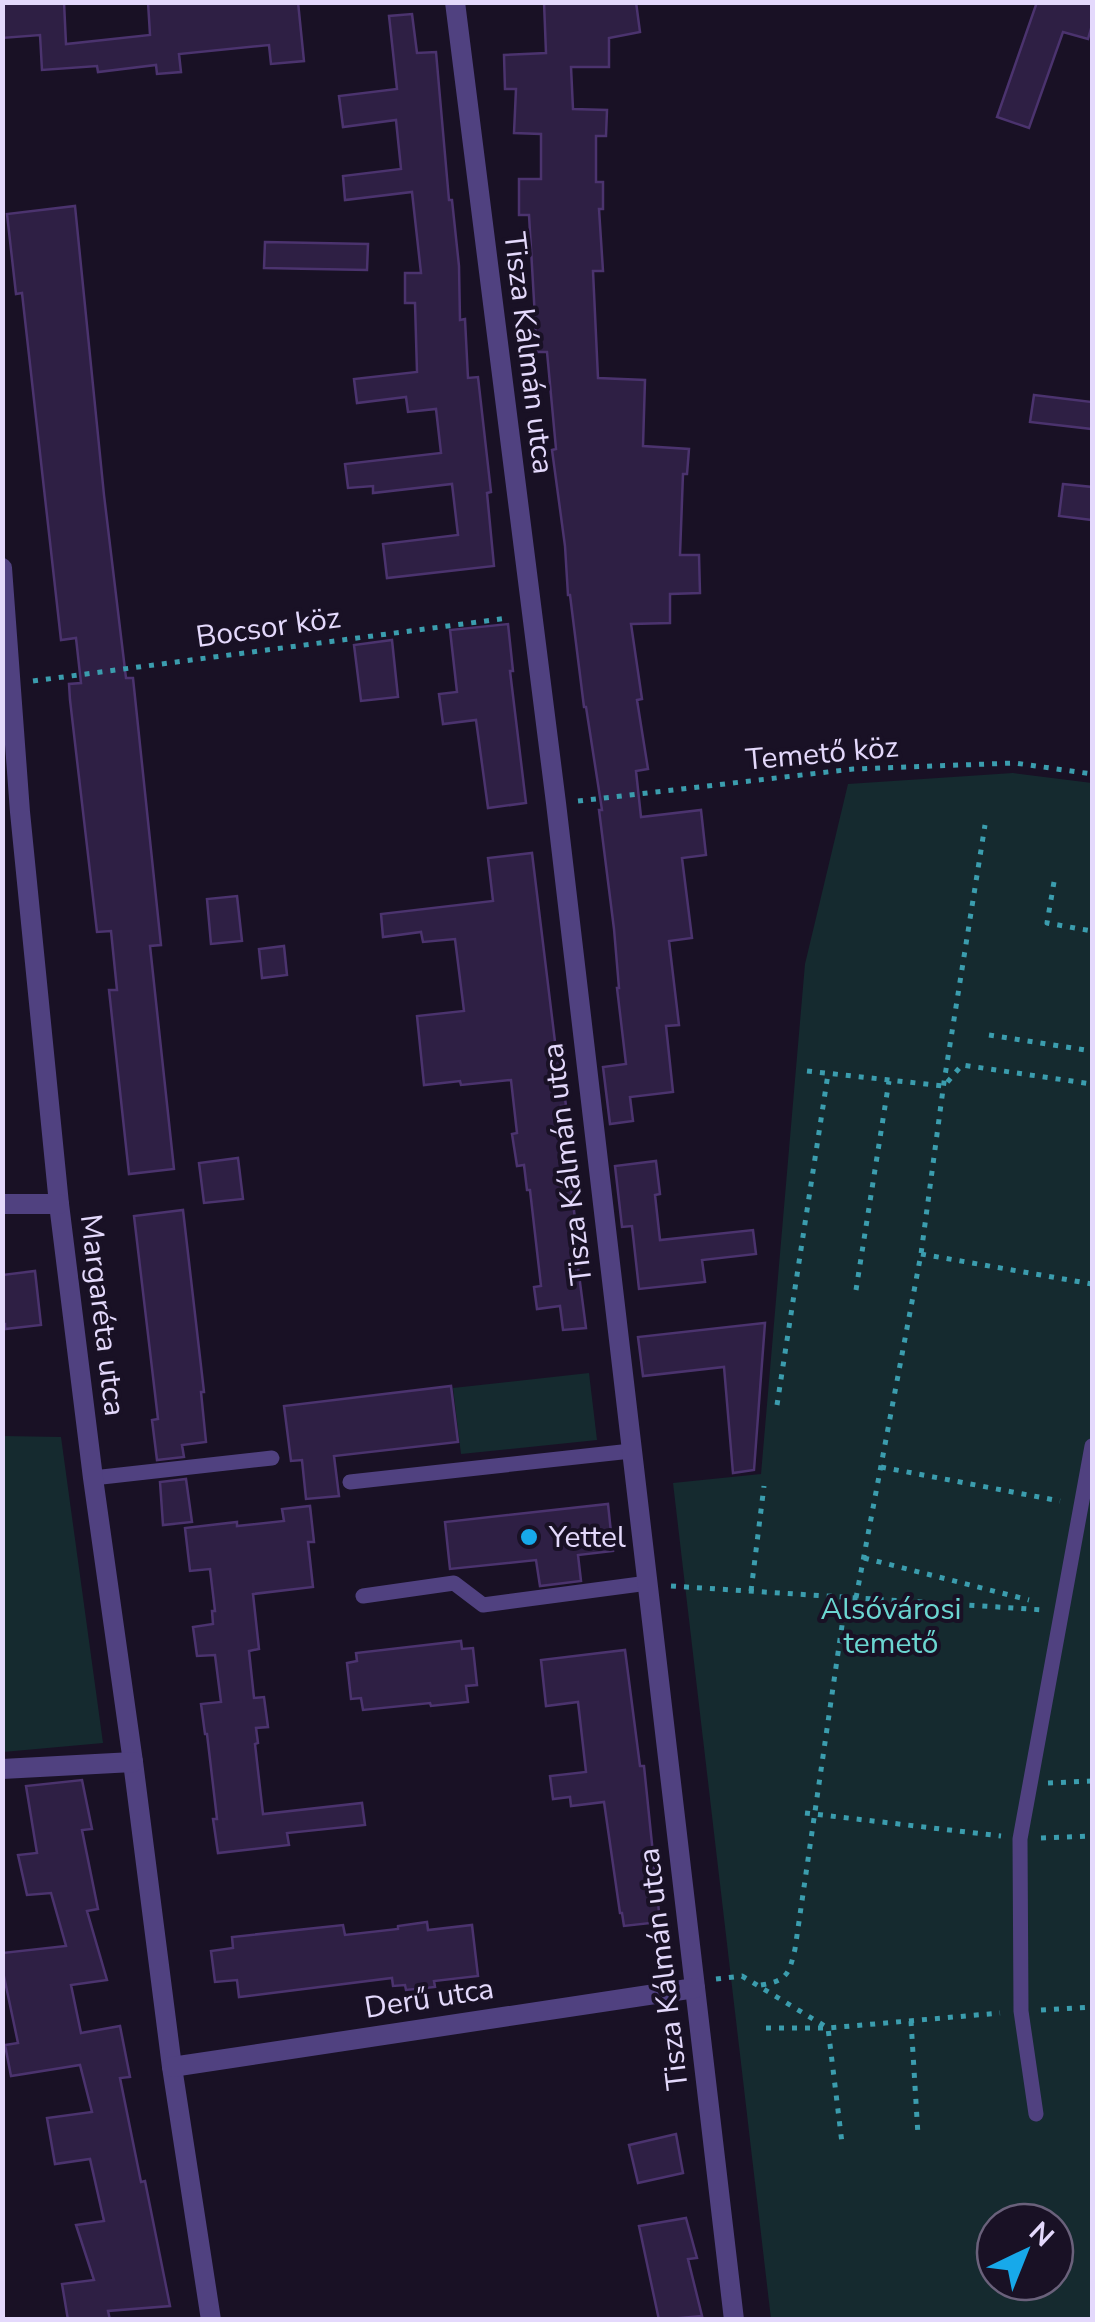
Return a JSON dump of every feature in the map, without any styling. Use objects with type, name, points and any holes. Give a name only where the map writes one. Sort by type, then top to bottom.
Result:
[{"type":"street","name":"Tisza Kálmán utca","points":[[455,2],[556,803],[734,2320]]},
{"type":"street","name":"Margaréta utca","points":[[2,568],[11,813],[92,1478],[172,2067],[211,2320]]},
{"type":"street","points":[[2,1204],[58,1204]]},
{"type":"street","points":[[2,1769],[133,1762]]},
{"type":"street","name":"Derű utca","points":[[172,2067],[695,1985]]},
{"type":"lane","points":[[1036,2114],[1021,2011],[1020,1839],[1092,1446]]},
{"type":"lane","points":[[350,1482],[631,1451]]},
{"type":"lane","points":[[92,1478],[272,1458]]},
{"type":"lane","points":[[363,1596],[454,1584],[483,1605],[648,1585]]},
{"type":"path","name":"Bocsor köz","points":[[7,684],[530,615]]},
{"type":"path","name":"Temető köz","points":[[556,803],[853,770],[1015,763],[1092,774]]},
{"type":"path","points":[[856,1598],[921,1254],[985,825]]},
{"type":"path","points":[[1054,882],[1047,923],[1092,930]]},
{"type":"path","points":[[988,1035],[1092,1052]]},
{"type":"path","points":[[944,1086],[962,1064],[1092,1084]]},
{"type":"path","points":[[807,1071],[944,1086]]},
{"type":"path","points":[[777,1405],[828,1074]]},
{"type":"path","points":[[856,1290],[889,1080]]},
{"type":"path","points":[[921,1254],[1092,1284]]},
{"type":"path","points":[[881,1467],[1082,1505]]},
{"type":"path","points":[[751,1591],[764,1486]]},
{"type":"path","points":[[864,1558],[1029,1600]]},
{"type":"path","points":[[648,1585],[1061,1611]]},
{"type":"path","points":[[758,1986],[778,1982],[790,1971],[846,1598]]},
{"type":"path","points":[[1030,1784],[1092,1781]]},
{"type":"path","points":[[805,1813],[1020,1839],[1092,1836]]},
{"type":"path","points":[[695,1985],[742,1976],[828,2028]]},
{"type":"path","points":[[766,2028],[828,2028],[1092,2006]]},
{"type":"path","points":[[910,2021],[918,2135]]},
{"type":"path","points":[[828,2028],[842,2143]]},
{"type":"green space","name":"Alsóvárosi temető","points":[[1013,773],[1092,783],[1092,2319],[771,2319],[673,1483],[761,1474],[805,964],[848,784]]},
{"type":"green space","points":[[589,1373],[597,1440],[461,1454],[453,1388]]},
{"type":"green space","points":[[3,1436],[61,1437],[103,1743],[3,1752]]},
{"type":"building","points":[[2,2],[64,2],[66,44],[150,35],[148,2],[298,2],[304,61],[271,64],[269,45],[179,54],[181,72],[157,74],[156,65],[98,72],[97,66],[42,70],[40,35],[2,38]]},
{"type":"building","points":[[544,2],[636,2],[640,32],[609,38],[609,67],[571,67],[573,109],[607,110],[606,136],[596,136],[596,182],[603,182],[603,209],[599,209],[603,271],[593,271],[598,378],[645,380],[643,446],[689,449],[687,474],[683,474],[680,555],[699,555],[700,593],[670,594],[670,623],[631,624],[648,769],[636,771],[641,817],[701,810],[706,855],[682,858],[692,938],[669,941],[679,1025],[666,1026],[673,1092],[630,1097],[633,1121],[610,1124],[603,1067],[626,1064],[614,929],[602,810],[568,595],[552,450],[556,449],[547,352],[537,352],[529,215],[519,215],[519,179],[541,179],[541,134],[514,133],[516,89],[505,89],[504,55],[546,53]]},
{"type":"building","points":[[1037,2],[1092,2],[1092,25],[1088,39],[1063,32],[1029,128],[997,117]]},
{"type":"building","points":[[412,14],[417,53],[436,52],[459,266],[460,320],[465,319],[468,378],[478,377],[491,492],[487,493],[494,566],[387,578],[383,544],[458,535],[452,484],[373,493],[373,486],[348,488],[345,464],[441,453],[436,409],[408,412],[406,397],[357,403],[354,379],[417,372],[415,303],[405,303],[405,273],[421,273],[412,192],[345,200],[343,176],[401,169],[396,120],[343,127],[339,96],[397,89],[389,16]]},
{"type":"building","points":[[75,206],[104,495],[126,678],[133,678],[161,945],[150,946],[174,1169],[129,1174],[109,990],[117,990],[111,931],[97,932],[70,700],[69,684],[81,683],[76,638],[61,640],[22,293],[16,294],[7,214]]},
{"type":"building","points":[[265,242],[368,244],[367,270],[264,268]]},
{"type":"building","points":[[1034,395],[1092,402],[1092,429],[1030,422]]},
{"type":"building","points":[[1063,484],[1092,487],[1092,520],[1059,516]]},
{"type":"building","points":[[508,624],[526,803],[488,808],[476,720],[443,724],[439,694],[457,692],[450,630]]},
{"type":"building","points":[[392,640],[398,697],[361,701],[354,645]]},
{"type":"building","points":[[532,853],[566,1106],[561,1106],[586,1328],[563,1330],[560,1306],[537,1309],[534,1287],[541,1286],[530,1190],[524,1165],[517,1166],[512,1134],[517,1133],[511,1080],[424,1085],[417,1016],[464,1011],[455,939],[423,942],[421,932],[383,937],[381,914],[493,901],[488,858]]},
{"type":"building","points":[[237,896],[242,941],[211,944],[207,899]]},
{"type":"building","points":[[284,946],[287,975],[262,978],[259,949]]},
{"type":"building","points":[[238,1158],[243,1199],[204,1203],[199,1163]]},
{"type":"building","points":[[656,1161],[660,1240],[753,1230],[756,1254],[702,1260],[705,1282],[639,1289],[632,1226],[622,1227],[615,1166]]},
{"type":"building","points":[[183,1210],[206,1442],[182,1445],[184,1457],[157,1460],[152,1420],[158,1419],[134,1216]]},
{"type":"building","points":[[35,1271],[41,1325],[5,1329],[2,1275]]},
{"type":"building","points":[[765,1323],[754,1470],[733,1473],[724,1367],[643,1376],[638,1337]]},
{"type":"building","points":[[451,1386],[458,1442],[334,1456],[339,1496],[306,1499],[302,1460],[291,1461],[284,1406]]},
{"type":"building","points":[[186,1479],[192,1522],[163,1525],[160,1482]]},
{"type":"building","name":"Yettel","points":[[608,1504],[613,1551],[578,1555],[581,1581],[540,1586],[536,1560],[450,1569],[445,1522]]},
{"type":"building","points":[[310,1506],[314,1542],[308,1542],[313,1587],[253,1594],[259,1649],[249,1651],[254,1698],[264,1697],[268,1727],[256,1728],[255,1744],[263,1814],[362,1803],[365,1825],[287,1833],[289,1845],[218,1853],[201,1704],[221,1702],[215,1655],[197,1656],[193,1627],[213,1624],[215,1611],[210,1569],[190,1571],[185,1528],[284,1521],[282,1509]]},
{"type":"building","points":[[461,1641],[462,1649],[473,1648],[477,1685],[466,1686],[468,1702],[363,1710],[361,1698],[351,1699],[347,1663],[357,1661],[356,1653]]},
{"type":"building","points":[[625,1650],[640,1766],[644,1766],[660,1922],[624,1926],[604,1802],[571,1806],[570,1797],[553,1799],[550,1776],[586,1772],[578,1702],[546,1706],[541,1660]]},
{"type":"building","points":[[82,1780],[92,1829],[82,1830],[98,1909],[87,1911],[107,1980],[71,1985],[81,2033],[120,2026],[130,2077],[120,2078],[170,2306],[108,2311],[110,2320],[68,2320],[62,2284],[94,2280],[76,2225],[104,2221],[90,2159],[55,2164],[47,2118],[92,2112],[80,2065],[11,2076],[5,2045],[18,2043],[2,1953],[66,1946],[51,1893],[27,1895],[18,1855],[37,1853],[26,1786]]},
{"type":"building","points":[[427,1922],[428,1930],[472,1925],[478,1976],[434,1981],[435,1987],[406,1990],[405,1985],[393,1986],[392,1978],[239,1997],[237,1980],[215,1982],[211,1951],[233,1948],[232,1937],[343,1925],[345,1935]]},
{"type":"building","points":[[676,2134],[683,2173],[638,2183],[629,2145]]},
{"type":"building","points":[[686,2218],[697,2258],[688,2259],[702,2316],[659,2320],[639,2226]]},
{"type":"place","name":"Yettel","points":[[529,1537]]}]
